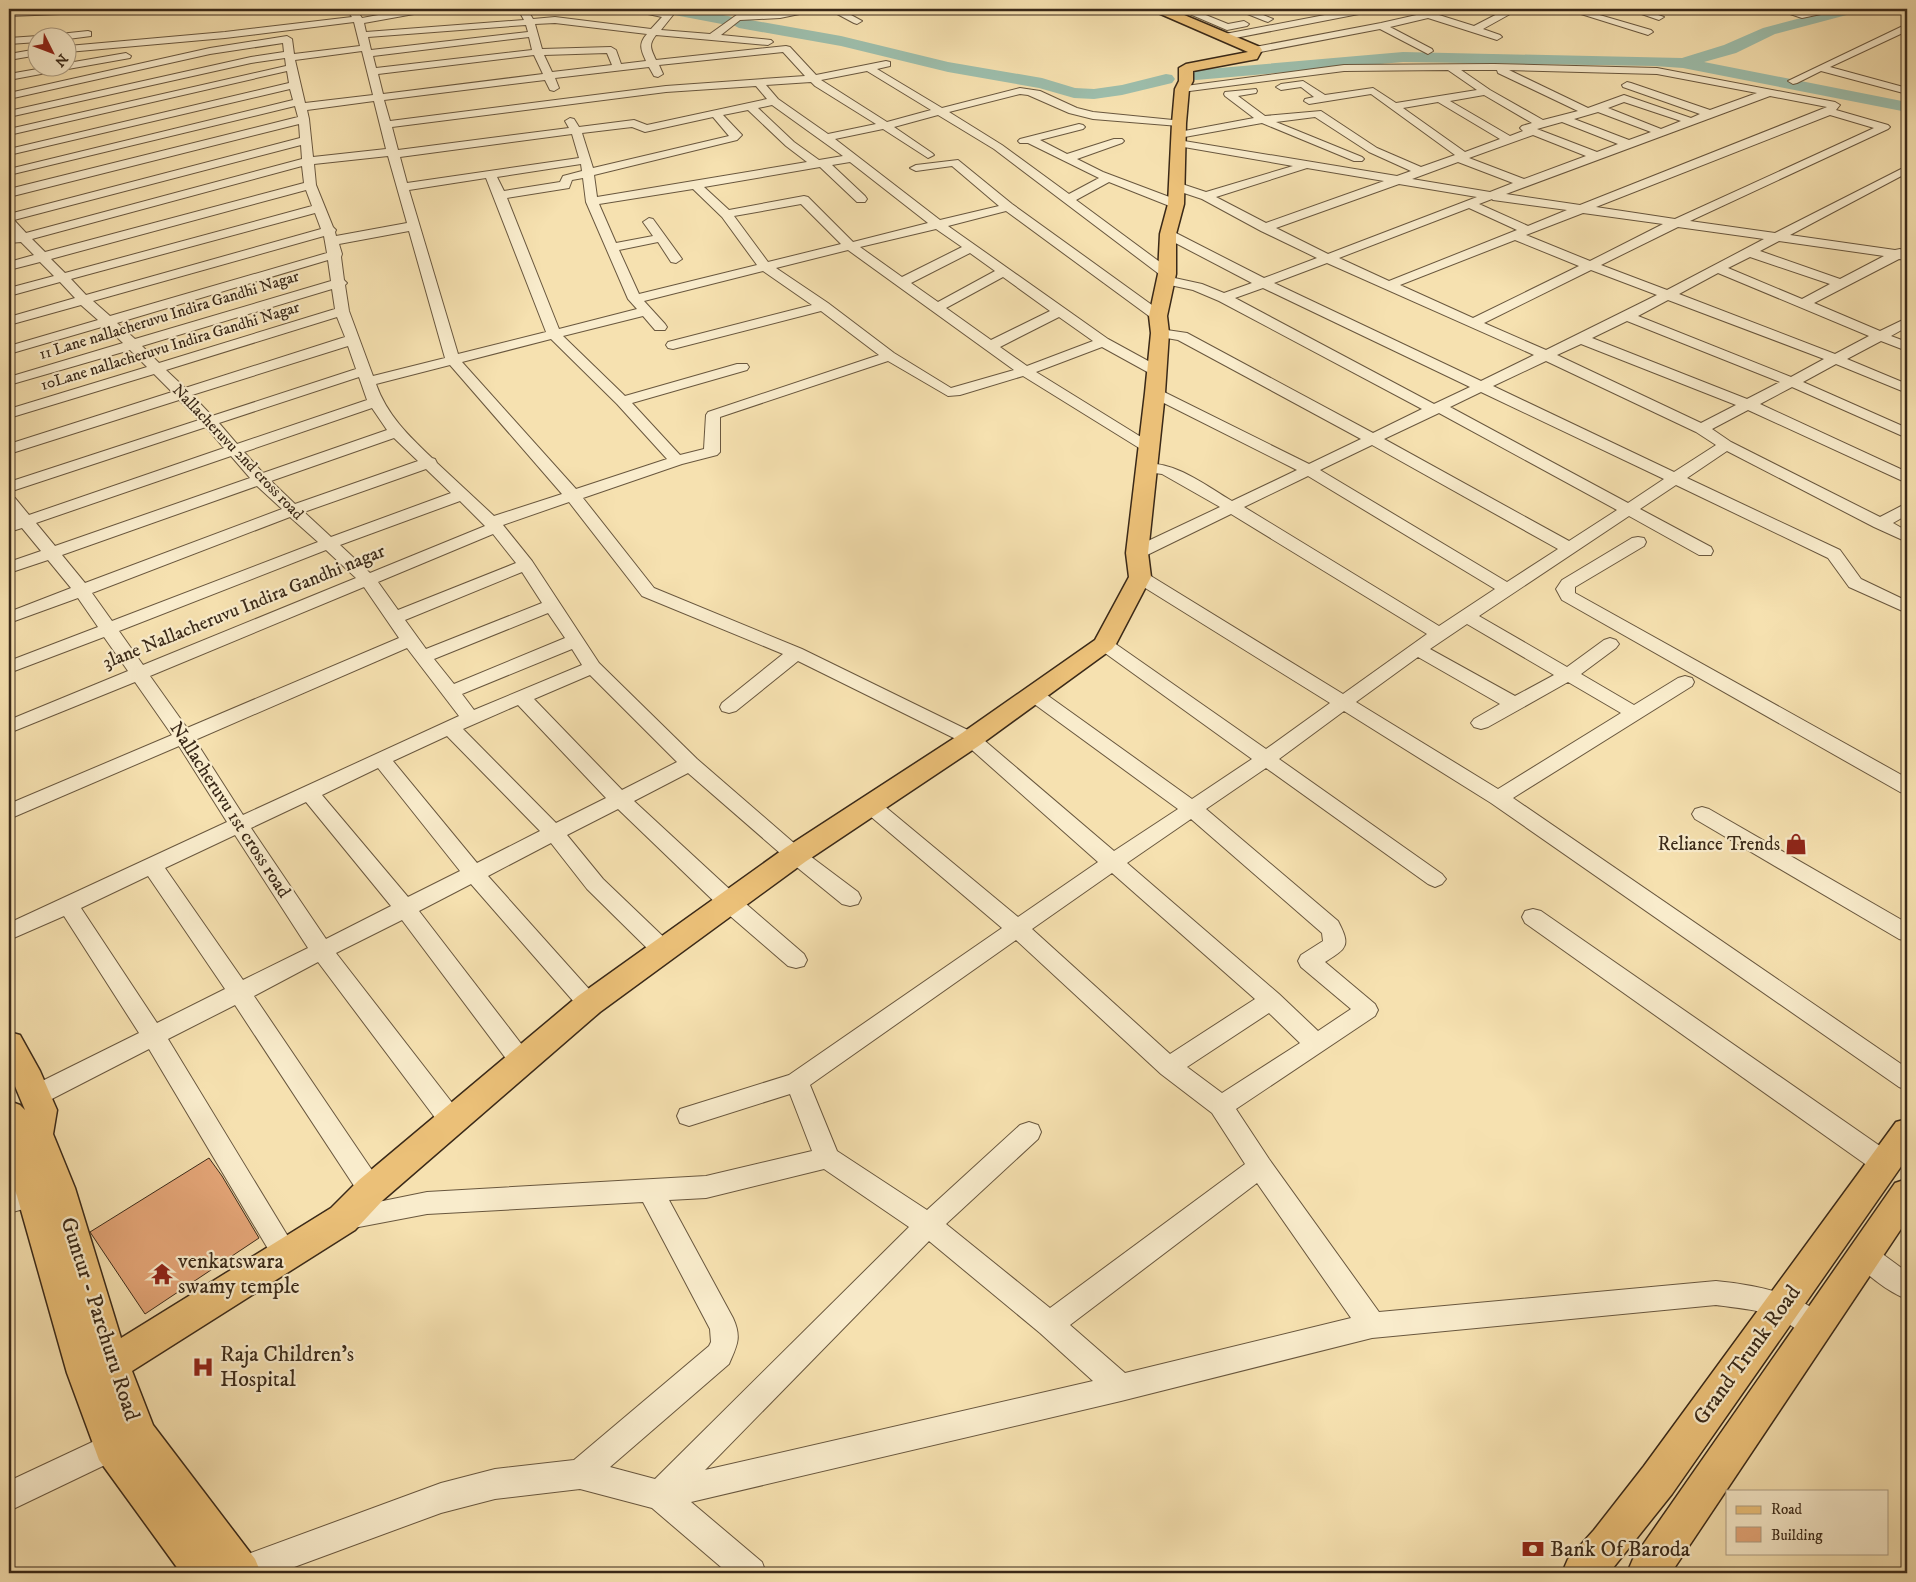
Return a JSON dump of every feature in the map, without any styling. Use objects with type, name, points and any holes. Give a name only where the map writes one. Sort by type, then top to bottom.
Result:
[{"type":"main road","points":[[111,1364],[343,1219],[371,1190],[451,1120],[589,1004],[795,855],[971,739],[1104,644],[1139,565],[1147,458],[1156,382],[1159,324],[1166,277],[1168,234],[1176,195],[1182,89],[1186,81],[1186,68],[1252,56],[1256,50],[1160,9]]},
{"type":"main road","name":"Guntur - Parchuru Road","points":[[9,1044],[22,1105],[13,1142],[34,1195],[111,1364],[125,1442]]},
{"type":"main road","name":"Grand Trunk Road","points":[[1582,1573],[1608,1544],[1658,1480],[1907,1132]]},
{"type":"main road","name":"Grand Trunk Road","points":[[1647,1573],[1907,1193]]},
{"type":"main road","name":"Guntur - Parchuru Road","points":[[34,1195],[85,1373],[125,1442],[231,1573]]},
{"type":"street","points":[[9,13],[112,9]]},
{"type":"street","points":[[637,9],[668,16],[652,32],[645,45],[666,90]]},
{"type":"street","points":[[714,36],[738,17],[780,16],[811,9]]},
{"type":"street","points":[[832,9],[857,21]]},
{"type":"street","points":[[1183,9],[1227,27],[1303,12],[1321,19]]},
{"type":"street","points":[[1240,9],[1268,19]]},
{"type":"street","points":[[1225,36],[1369,9]]},
{"type":"street","points":[[1410,9],[1497,38]]},
{"type":"street","points":[[1256,50],[1381,26],[1454,9]]},
{"type":"street","points":[[1474,30],[1514,9]]},
{"type":"street","points":[[1571,9],[1648,32]]},
{"type":"street","points":[[1596,9],[1642,22]]},
{"type":"street","points":[[1632,9],[1659,17]]},
{"type":"street","points":[[1780,9],[1802,15],[1823,10]]},
{"type":"street","points":[[521,10],[538,37],[538,52],[560,104],[576,131],[586,166],[592,202],[614,247],[635,299],[660,327]]},
{"type":"street","points":[[9,132],[290,60],[360,30],[428,13]]},
{"type":"street","points":[[256,21],[272,20],[277,29]]},
{"type":"street","points":[[360,30],[555,20],[652,32],[768,42]]},
{"type":"street","points":[[1381,26],[1428,51]]},
{"type":"street","points":[[78,36],[96,34],[99,27]]},
{"type":"street","points":[[1793,81],[1907,27]]},
{"type":"street","points":[[78,48],[277,29],[360,30],[538,37]]},
{"type":"street","points":[[360,30],[402,187],[453,360],[572,496],[648,592],[796,653],[971,739],[1271,1000],[1317,1044]]},
{"type":"street","points":[[9,96],[210,52],[287,39],[294,85],[301,110],[310,185],[332,242],[340,283],[342,311],[375,402],[396,432],[430,462],[494,525],[526,565],[593,667],[690,764],[795,855],[850,898]]},
{"type":"street","points":[[9,41],[28,40]]},
{"type":"street","points":[[584,40],[619,41]]},
{"type":"street","points":[[385,125],[560,104],[607,84],[618,68],[653,63],[732,62],[786,49],[812,79],[928,155]]},
{"type":"street","points":[[78,64],[184,50],[210,52]]},
{"type":"street","points":[[371,72],[538,52],[611,50],[618,68]]},
{"type":"street","points":[[9,57],[28,54]]},
{"type":"street","points":[[9,114],[233,64],[290,60]]},
{"type":"street","points":[[723,86],[732,62]]},
{"type":"street","points":[[804,70],[867,63],[886,64]]},
{"type":"street","points":[[9,172],[301,110],[378,98],[549,77],[666,90],[723,86],[812,79],[867,63],[998,147],[1166,277],[1224,298],[1705,551]]},
{"type":"street","points":[[1448,66],[1537,127],[1596,156]]},
{"type":"street","points":[[1182,89],[1344,68],[1494,67],[1657,71],[1835,105],[1829,111],[1578,209],[1389,286]]},
{"type":"street","points":[[1494,67],[1593,110],[1660,132]]},
{"type":"street","points":[[1344,68],[1461,157],[1524,183]]},
{"type":"street","points":[[1820,68],[1907,91]]},
{"type":"street","points":[[1592,70],[1640,90],[1710,114]]},
{"type":"street","points":[[1657,71],[1741,103]]},
{"type":"street","points":[[9,78],[28,74]]},
{"type":"street","points":[[759,83],[774,101],[853,158],[936,223],[1156,382],[1507,589]]},
{"type":"street","points":[[1323,99],[1303,84],[1229,94],[1263,120],[1358,159]]},
{"type":"street","points":[[9,152],[294,85]]},
{"type":"street","points":[[826,138],[883,126],[1006,93],[1027,90],[1082,113],[1126,120],[1304,166],[1578,209],[1903,253]]},
{"type":"street","points":[[1295,103],[1374,91]]},
{"type":"street","points":[[1394,106],[1486,92]]},
{"type":"street","points":[[1224,298],[1471,205],[1524,183],[1770,92]]},
{"type":"street","points":[[1265,228],[1399,181],[1509,140],[1537,127],[1593,110],[1624,98],[1690,121]]},
{"type":"street","points":[[1440,99],[1509,140]]},
{"type":"street","points":[[644,129],[774,101]]},
{"type":"street","points":[[750,106],[790,144],[820,164],[861,199]]},
{"type":"street","points":[[1250,109],[1268,107]]},
{"type":"street","points":[[9,194],[301,110]]},
{"type":"street","points":[[1474,323],[1676,222],[1884,127],[1829,111]]},
{"type":"street","points":[[1179,134],[1317,113],[1373,150],[1422,172]]},
{"type":"street","points":[[402,187],[490,174],[586,166],[668,154],[733,138],[736,135],[716,114]]},
{"type":"street","points":[[1564,119],[1628,144]]},
{"type":"street","points":[[679,122],[690,134]]},
{"type":"street","points":[[9,241],[307,162],[634,123],[644,129],[668,154]]},
{"type":"street","points":[[998,147],[1079,127]]},
{"type":"street","points":[[9,220],[305,140]]},
{"type":"street","points":[[1030,140],[1108,178],[1176,195],[1206,196],[1304,166]]},
{"type":"street","points":[[1067,158],[1118,141]]},
{"type":"street","points":[[592,202],[853,158]]},
{"type":"street","points":[[916,168],[954,162],[1008,207],[1159,324],[1374,438],[1569,548]]},
{"type":"street","points":[[500,195],[564,185],[567,178],[586,166]]},
{"type":"street","points":[[1907,169],[1627,316],[1232,507],[1139,565],[1343,702],[1498,798],[1907,1080]]},
{"type":"street","points":[[490,174],[500,195],[554,335],[622,401],[677,461]]},
{"type":"street","points":[[1067,200],[1108,178]]},
{"type":"street","points":[[9,266],[310,185]]},
{"type":"street","points":[[696,185],[726,214],[764,266],[823,306],[889,356],[948,392],[955,392],[1025,371],[1103,342]]},
{"type":"street","points":[[1206,196],[1265,228],[1327,258],[1545,355],[1701,429],[1726,445],[1907,537]]},
{"type":"street","points":[[618,198],[631,210]]},
{"type":"street","points":[[726,214],[804,200],[849,245],[1147,458],[1232,507],[1439,634]]},
{"type":"street","points":[[1471,205],[1527,230]]},
{"type":"street","points":[[635,299],[936,223],[1008,207]]},
{"type":"street","points":[[9,292],[320,208]]},
{"type":"street","name":"Nallacheruvu 2nd cross road","points":[[9,220],[83,300],[132,344],[208,420],[261,481],[367,579],[410,640],[471,718]]},
{"type":"street","points":[[649,222],[676,259]]},
{"type":"street","points":[[9,321],[83,300],[332,242],[413,226]]},
{"type":"street","points":[[1168,234],[1263,283],[1834,554],[1854,583],[1907,608]]},
{"type":"street","points":[[1514,235],[1666,296],[1836,358],[1907,389]]},
{"type":"street","points":[[614,247],[661,238]]},
{"type":"street","points":[[9,350],[107,322],[332,242]]},
{"type":"street","points":[[902,283],[971,248]]},
{"type":"street","points":[[1750,252],[1841,284]]},
{"type":"street","points":[[1804,303],[1903,253]]},
{"type":"street","points":[[1717,268],[1907,347]]},
{"type":"street","points":[[937,308],[1004,271]]},
{"type":"street","name":"11 Lane nallacheruvu Indira Gandhi Nagar","points":[[9,381],[340,283]]},
{"type":"street","points":[[673,345],[823,306]]},
{"type":"street","name":"10Lane nallacheruvu Indira Gandhi Nagar","points":[[9,414],[342,311]]},
{"type":"street","points":[[9,487],[208,420],[365,376],[453,360],[645,311]]},
{"type":"street","points":[[990,346],[1060,312]]},
{"type":"street","points":[[1627,316],[1792,382],[1907,434]]},
{"type":"street","points":[[1701,429],[1907,322]]},
{"type":"street","points":[[1581,339],[1748,404],[1907,478]]},
{"type":"street","points":[[9,449],[351,340]]},
{"type":"street","name":"3lane Nallacheruvu Indira Gandhi nagar","points":[[9,727],[494,525],[572,496],[677,461],[712,452],[713,415],[889,356]]},
{"type":"street","points":[[622,401],[742,367]]},
{"type":"street","points":[[17,524],[375,402]]},
{"type":"street","points":[[9,568],[396,432]]},
{"type":"street","points":[[689,1116],[797,1082],[1113,862],[1266,759],[1417,648],[1726,445]]},
{"type":"street","points":[[9,618],[294,510],[430,462]]},
{"type":"street","points":[[9,667],[462,494]]},
{"type":"street","name":"Nallacheruvu 1st cross road","points":[[9,501],[17,524],[53,553],[141,673],[322,951],[451,1120]]},
{"type":"street","points":[[1880,524],[1907,508]]},
{"type":"street","points":[[1638,542],[1568,584],[1565,589],[1568,596],[1907,787]]},
{"type":"street","points":[[395,618],[526,565]]},
{"type":"street","points":[[423,657],[552,605]]},
{"type":"street","points":[[1466,616],[1636,714]]},
{"type":"street","points":[[9,812],[410,640]]},
{"type":"street","points":[[450,692],[577,640]]},
{"type":"street","points":[[1104,644],[1436,879]]},
{"type":"street","points":[[1481,723],[1569,674],[1610,644]]},
{"type":"street","points":[[1417,648],[1514,704]]},
{"type":"street","points":[[729,707],[796,653]]},
{"type":"street","points":[[9,932],[450,727],[593,667]]},
{"type":"street","points":[[1498,798],[1685,682]]},
{"type":"street","points":[[1033,694],[1192,809],[1330,927],[1336,936],[1334,944],[1309,961],[1367,1010],[1221,1106]]},
{"type":"street","points":[[521,698],[619,799],[730,903],[796,960]]},
{"type":"street","points":[[450,727],[553,832],[595,884],[664,951]]},
{"type":"street","points":[[382,759],[473,873],[589,1004]]},
{"type":"street","points":[[22,1105],[239,992],[690,764]]},
{"type":"street","points":[[309,792],[405,908],[521,1061]]},
{"type":"street","points":[[870,805],[1018,928],[1169,1067],[1221,1106],[1260,1167],[1372,1325]]},
{"type":"street","points":[[1702,814],[1907,933]]},
{"type":"street","points":[[152,866],[239,992],[371,1190]]},
{"type":"street","points":[[68,905],[154,1037],[286,1256]]},
{"type":"street","points":[[1534,917],[1884,1162]]},
{"type":"street","points":[[1169,1067],[1271,1000]]},
{"type":"street","points":[[797,1082],[827,1158],[928,1225],[1050,1324],[1121,1388]]},
{"type":"street","points":[[660,1495],[928,1225],[1029,1132]]},
{"type":"street","points":[[343,1219],[427,1203],[706,1188],[827,1158]]},
{"type":"street","points":[[1050,1324],[1260,1167]]},
{"type":"street","points":[[580,1474],[719,1355],[725,1342],[723,1327],[650,1190]]},
{"type":"street","points":[[1864,1255],[1907,1287]]},
{"type":"street","points":[[660,1495],[1121,1388],[1372,1325],[1716,1293],[1742,1296],[1783,1306],[1815,1327]]},
{"type":"street","points":[[9,1496],[125,1442]]},
{"type":"street","points":[[231,1573],[442,1498],[495,1484],[580,1474],[660,1495],[751,1573]]},
{"type":"building","name":"venkatswara swamy temple","points":[[209,1158],[259,1238],[145,1314],[90,1232]]},
{"type":"waterway","points":[[669,9],[727,20]]},
{"type":"waterway","points":[[1686,62],[1730,49],[1769,31],[1852,9]]},
{"type":"waterway","points":[[739,23],[841,41],[948,67],[1042,83],[1074,93],[1094,94],[1122,90],[1166,79]]},
{"type":"waterway","points":[[1196,75],[1403,57],[1654,61],[1683,63],[1907,107]]},
{"type":"place","name":"Reliance Trends","points":[[1796,844]]},
{"type":"place","name":"venkatswara swamy temple","points":[[162,1274]]},
{"type":"place","name":"Raja Children's Hospital","points":[[203,1367]]},
{"type":"place","name":"Bank Of Baroda","points":[[1533,1549]]}]
